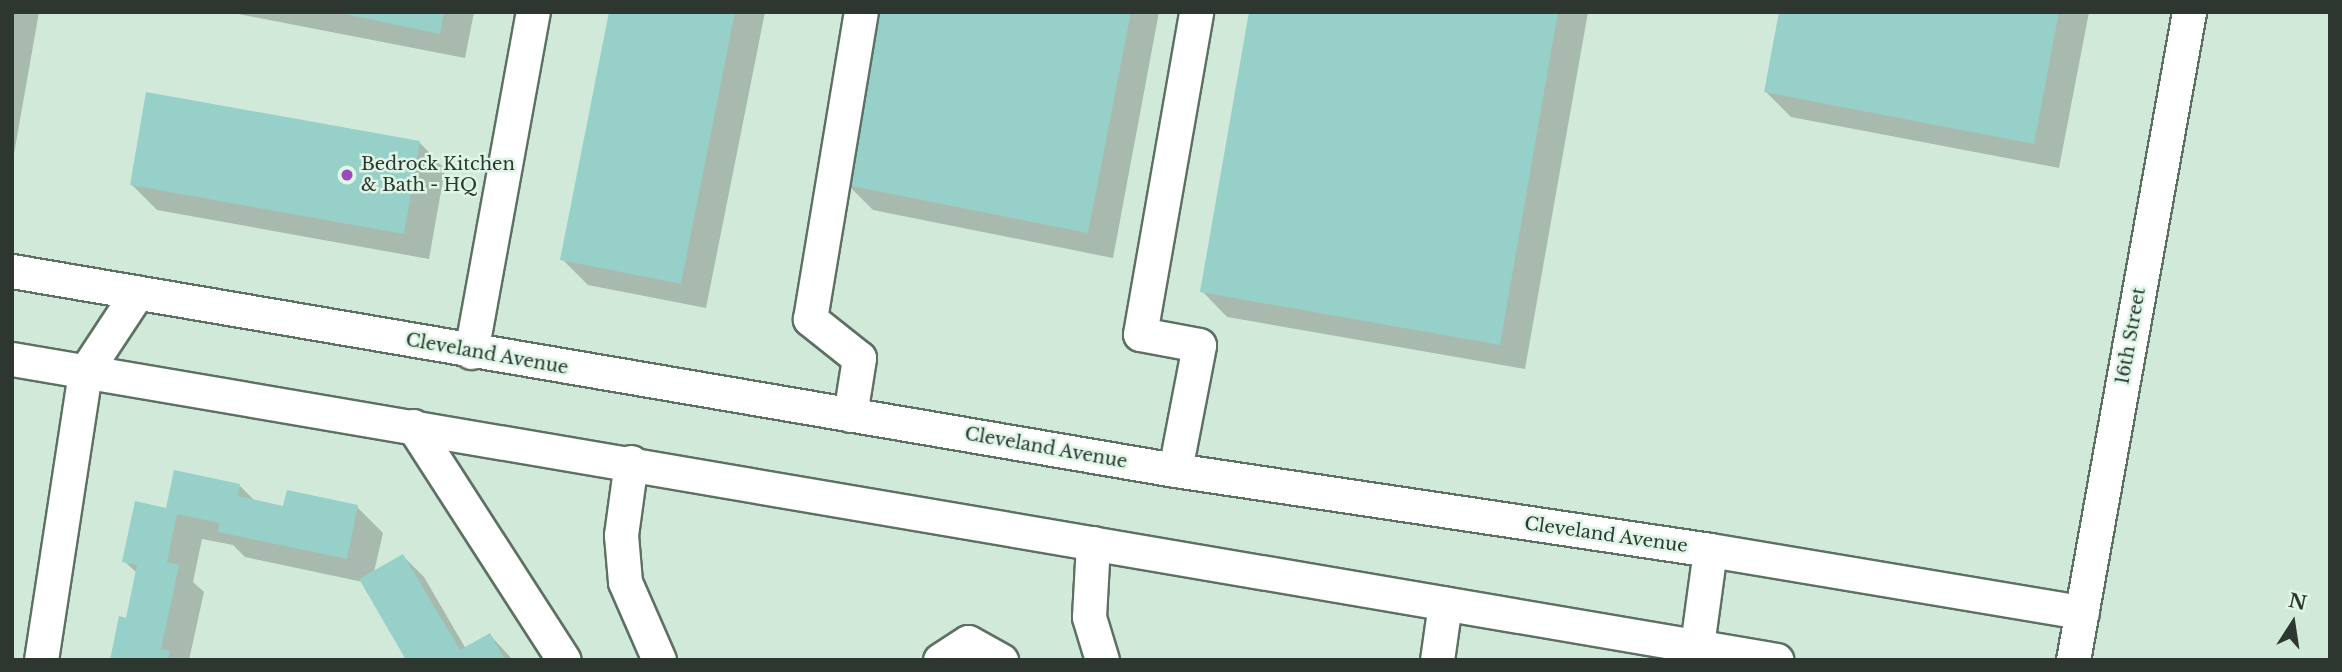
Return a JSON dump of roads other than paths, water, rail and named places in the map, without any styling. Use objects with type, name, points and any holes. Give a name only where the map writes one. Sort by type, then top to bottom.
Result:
[{"type":"street","points":[[471,352],[533,12]]},
{"type":"street","points":[[850,415],[859,358],[810,319],[861,12]]},
{"type":"street","points":[[1174,470],[1199,345],[1140,334],[1196,12]]},
{"type":"street","name":"16th Street","points":[[2073,660],[2189,12]]},
{"type":"street","name":"Cleveland Avenue","points":[[12,271],[471,352],[1174,470],[1710,550],[2082,612]]},
{"type":"street","points":[[41,660],[85,372],[137,293]]},
{"type":"street","points":[[12,359],[1093,542],[1446,604],[1696,653],[1777,660]]},
{"type":"street","points":[[413,426],[564,660]]},
{"type":"street","points":[[631,463],[621,535],[625,582],[659,660]]},
{"type":"street","points":[[1093,542],[1089,617],[1102,660]]},
{"type":"street","points":[[1696,653],[1710,550]]},
{"type":"street","points":[[1437,660],[1446,604]]},
{"type":"street","points":[[940,660],[968,642],[1001,660]]},
{"type":"place","name":"Bedrock Kitchen & Bath - HQ","points":[[347,175]]}]
